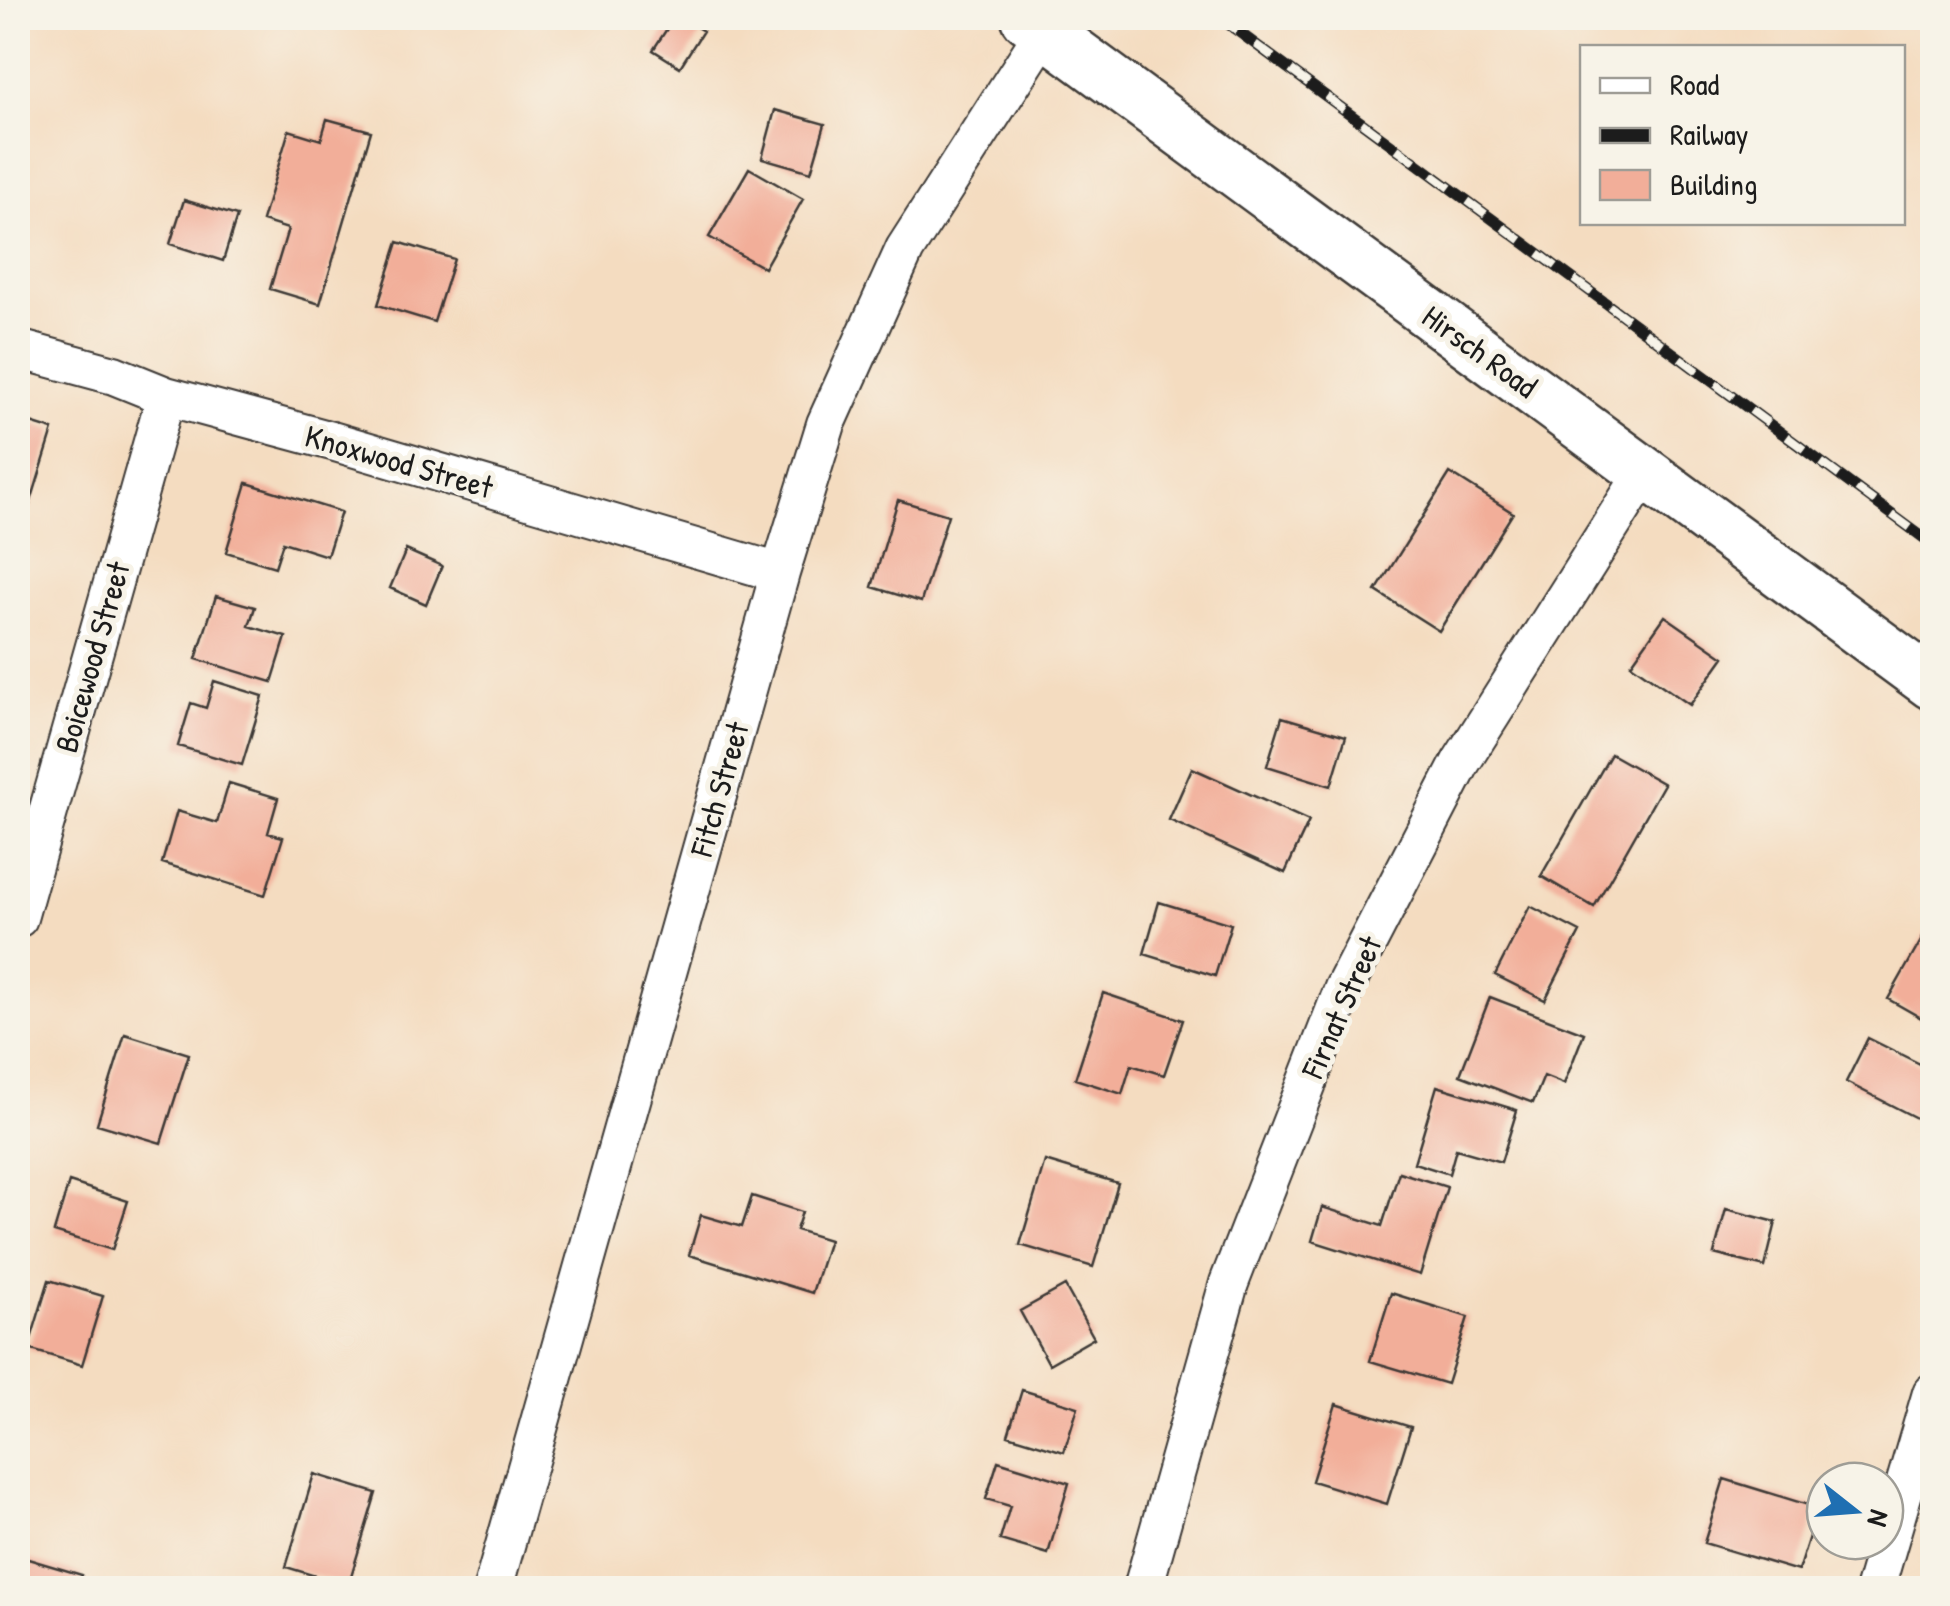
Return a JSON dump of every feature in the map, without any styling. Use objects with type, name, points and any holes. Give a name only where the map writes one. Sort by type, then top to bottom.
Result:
[{"type":"main road","name":"Hirsch Road","points":[[1036,24],[1932,684]]},
{"type":"street","name":"Fitch Street","points":[[494,1588],[780,573],[826,424],[905,249],[1036,24]]},
{"type":"street","name":"Knoxwood Street","points":[[18,349],[114,375],[166,396],[332,440],[780,573]]},
{"type":"street","name":"Boicewood Street","points":[[18,918],[166,396]]},
{"type":"street","name":"Firnat Street","points":[[1143,1588],[1229,1283],[1344,988],[1461,762],[1646,472]]},
{"type":"street","points":[[1875,1588],[1932,1393]]},
{"type":"building","points":[[674,18],[682,18],[703,31],[680,67],[653,50]]},
{"type":"building","points":[[725,18],[753,18],[742,31]]},
{"type":"building","points":[[775,110],[825,124],[811,172],[762,158]]},
{"type":"building","points":[[327,119],[371,131],[320,304],[270,289],[288,229],[262,221],[289,130],[321,140]]},
{"type":"building","points":[[749,168],[803,199],[764,268],[709,237]]},
{"type":"building","points":[[184,200],[237,216],[223,261],[170,244]]},
{"type":"building","points":[[398,242],[454,259],[434,322],[378,305]]},
{"type":"building","points":[[18,419],[53,430],[28,511],[18,508]]},
{"type":"building","points":[[1450,473],[1513,513],[1439,631],[1376,591]]},
{"type":"building","points":[[247,483],[341,512],[327,556],[283,542],[275,567],[226,552]]},
{"type":"building","points":[[898,500],[948,515],[921,602],[872,587]]},
{"type":"building","points":[[406,550],[442,566],[426,604],[390,588]]},
{"type":"building","points":[[216,596],[255,607],[249,626],[286,637],[272,682],[196,659]]},
{"type":"building","points":[[1665,616],[1724,657],[1690,705],[1631,664]]},
{"type":"building","points":[[214,681],[263,696],[242,765],[178,746],[191,703],[206,708]]},
{"type":"building","points":[[1282,717],[1346,736],[1331,786],[1267,766]]},
{"type":"building","points":[[1611,754],[1664,784],[1594,907],[1541,876]]},
{"type":"building","points":[[1192,768],[1309,821],[1285,873],[1169,820]]},
{"type":"building","points":[[229,783],[278,798],[268,833],[283,837],[265,895],[162,863],[177,811],[217,823]]},
{"type":"building","points":[[1159,902],[1231,924],[1215,976],[1144,954]]},
{"type":"building","points":[[1530,906],[1580,932],[1545,1000],[1495,975]]},
{"type":"building","points":[[1926,932],[1932,936],[1932,1024],[1888,999]]},
{"type":"building","points":[[1103,993],[1183,1020],[1164,1075],[1131,1065],[1122,1094],[1075,1079]]},
{"type":"building","points":[[1490,997],[1584,1033],[1564,1084],[1544,1076],[1533,1103],[1460,1075]]},
{"type":"building","points":[[125,1034],[189,1054],[161,1143],[97,1124]]},
{"type":"building","points":[[1868,1038],[1932,1070],[1932,1126],[1846,1082]]},
{"type":"building","points":[[1437,1086],[1517,1110],[1501,1162],[1456,1149],[1449,1174],[1414,1163]]},
{"type":"building","points":[[1045,1161],[1118,1183],[1093,1267],[1020,1245]]},
{"type":"building","points":[[1399,1172],[1447,1187],[1420,1275],[1312,1241],[1322,1207],[1382,1226]]},
{"type":"building","points":[[69,1182],[128,1201],[112,1250],[54,1232]]},
{"type":"building","points":[[752,1196],[802,1212],[796,1230],[829,1240],[812,1293],[689,1255],[701,1215],[742,1227]]},
{"type":"building","points":[[1726,1209],[1776,1222],[1765,1267],[1714,1254]]},
{"type":"building","points":[[49,1280],[103,1296],[82,1365],[28,1349]]},
{"type":"building","points":[[1065,1286],[1094,1338],[1049,1364],[1020,1311]]},
{"type":"building","points":[[1391,1293],[1468,1317],[1447,1384],[1370,1361]]},
{"type":"building","points":[[1022,1390],[1078,1407],[1064,1452],[1008,1435]]},
{"type":"building","points":[[1336,1404],[1411,1427],[1387,1504],[1312,1481]]},
{"type":"building","points":[[998,1461],[1069,1483],[1048,1554],[1000,1540],[1010,1506],[986,1499]]},
{"type":"building","points":[[314,1474],[376,1493],[348,1586],[286,1567]]},
{"type":"building","points":[[1724,1479],[1805,1504],[1805,1549],[1798,1571],[1704,1543]]},
{"type":"building","points":[[18,1556],[82,1575],[78,1588],[18,1588]]},
{"type":"railway","points":[[1220,18],[1932,544]]}]
